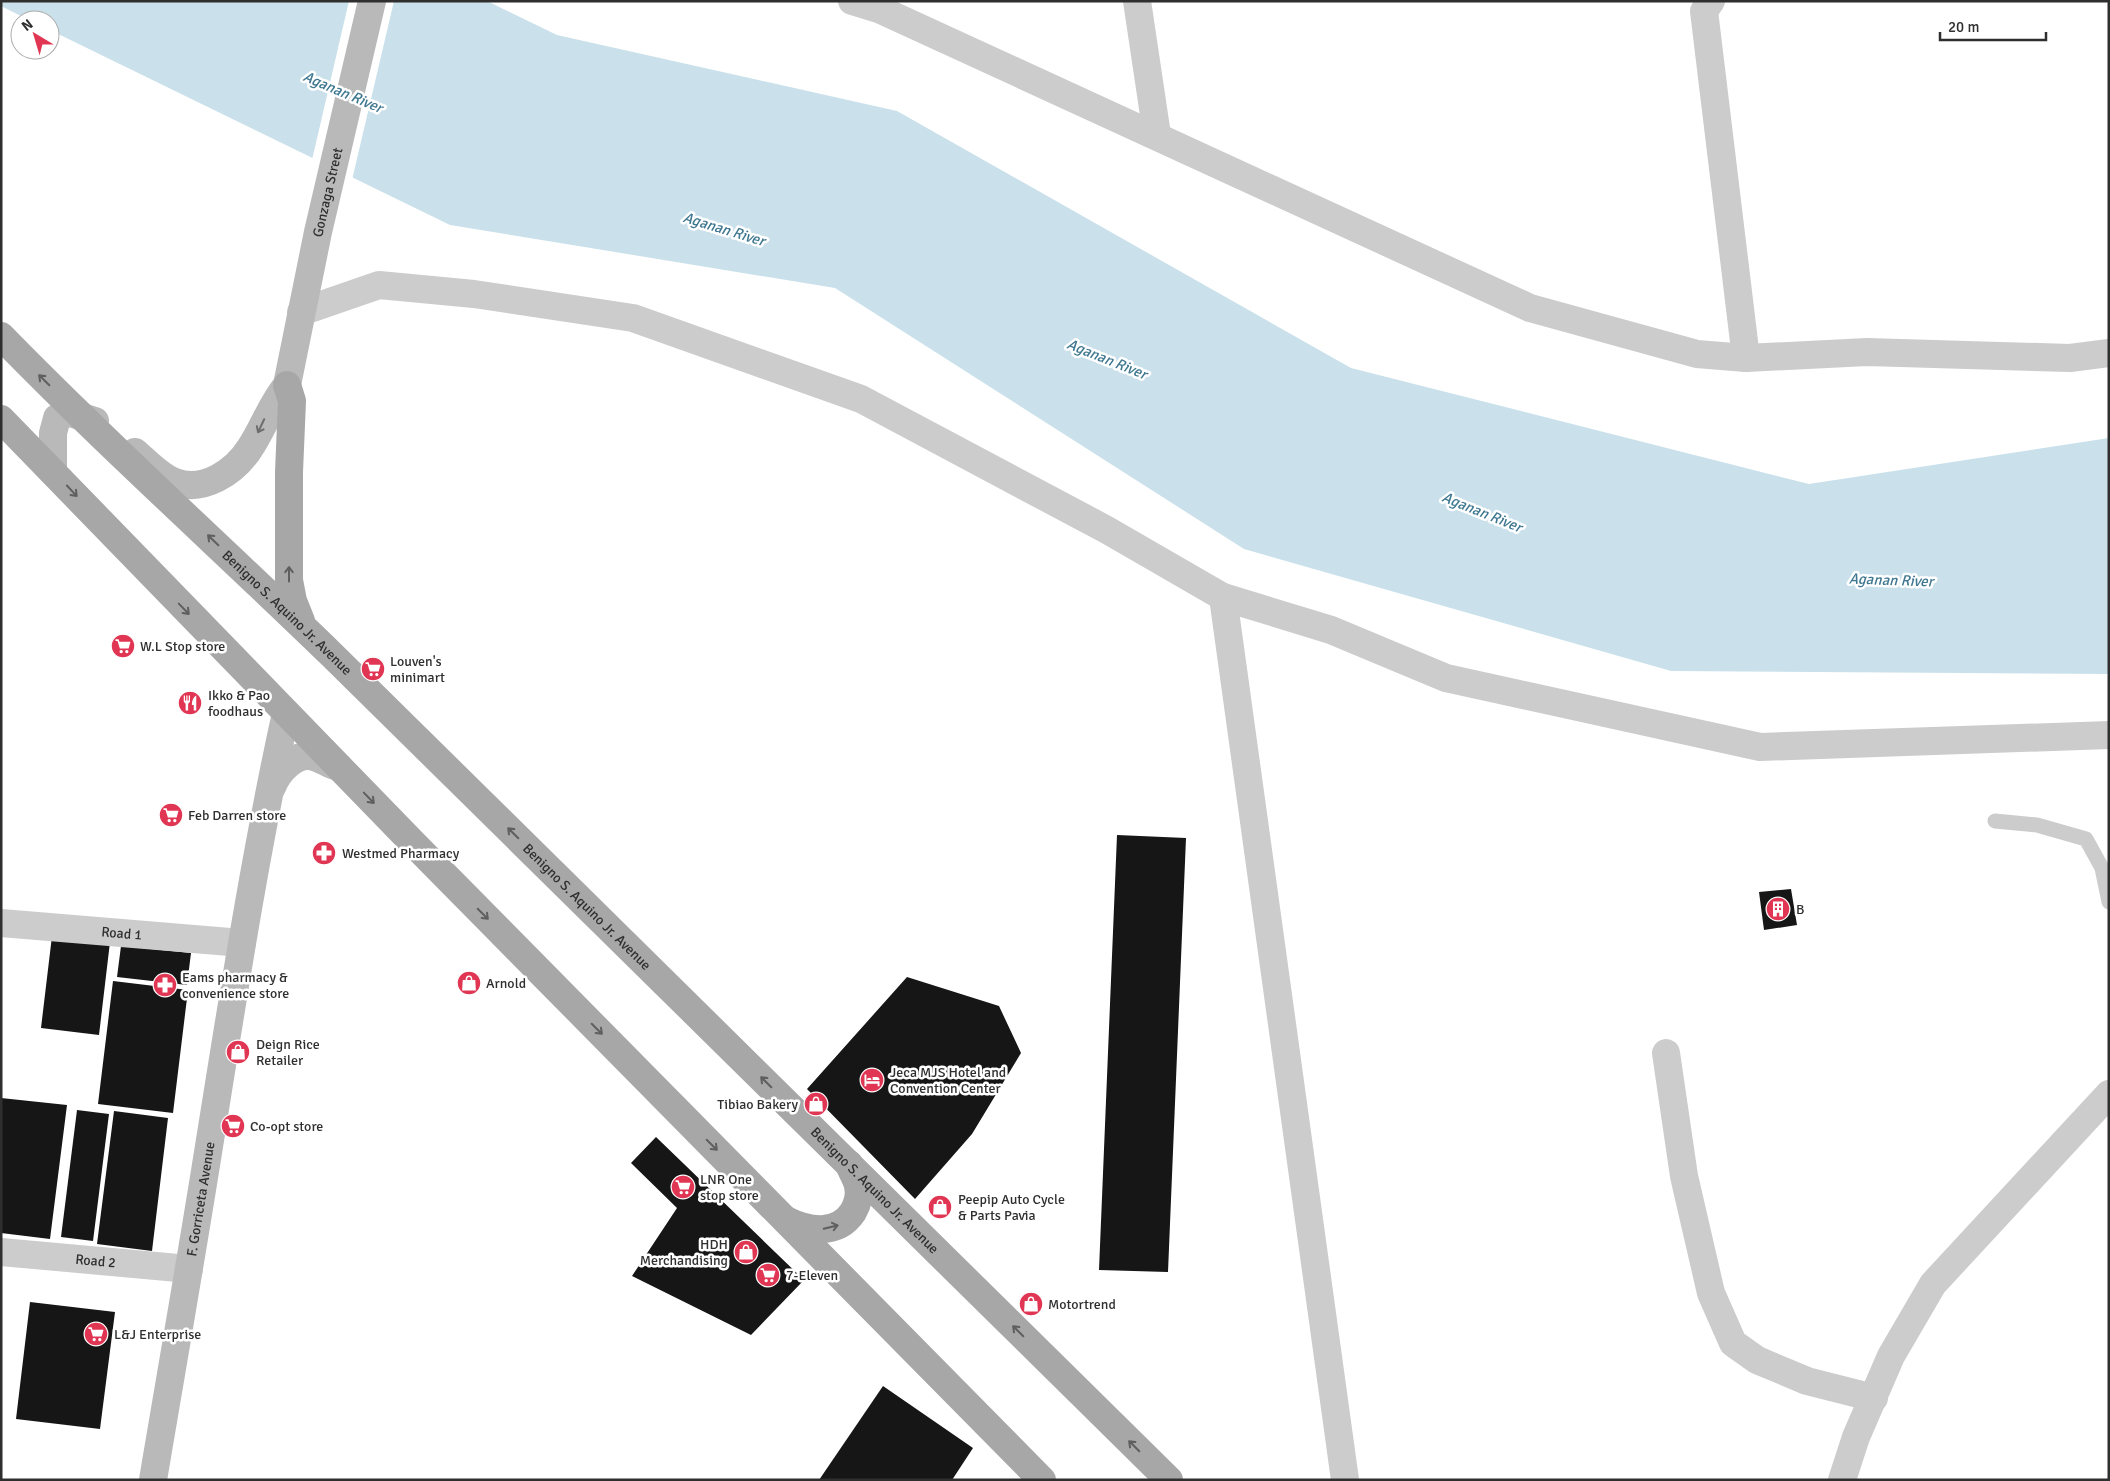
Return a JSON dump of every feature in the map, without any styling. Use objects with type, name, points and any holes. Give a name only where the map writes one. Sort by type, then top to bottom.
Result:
[{"type":"main road","name":"Gonzaga Street","points":[[287,385],[318,232],[372,1]]},
{"type":"main road","name":"Benigno S. Aquino Jr. Avenue","points":[[1,336],[80,415],[323,647],[1169,1480]]},
{"type":"main road","points":[[53,471],[53,433],[57,418],[67,412],[93,420],[106,428],[166,478],[189,486],[219,478],[240,461],[249,450],[274,403],[287,385]]},
{"type":"main road","points":[[287,385],[292,401],[289,472],[289,588],[302,623],[323,647]]},
{"type":"main road","points":[[1,419],[339,768],[1042,1480]]},
{"type":"main road","name":"F. Gorriceta Avenue","points":[[153,1480],[264,812],[286,713]]},
{"type":"main road","points":[[264,812],[277,777],[296,758],[309,755],[339,768]]},
{"type":"main road","points":[[785,1219],[800,1227],[813,1230],[832,1229],[848,1220],[858,1204],[858,1186],[848,1163]]},
{"type":"street","points":[[852,1],[880,5],[1530,308],[1697,354],[1746,358],[1867,352],[2070,358],[2109,353]]},
{"type":"street","points":[[1137,1],[1157,135]]},
{"type":"street","points":[[1711,1],[1704,11],[1746,358]]},
{"type":"street","points":[[301,312],[379,285],[474,294],[633,318],[861,399],[1108,530],[1223,597],[1331,630],[1446,678],[1760,747],[2109,735]]},
{"type":"street","points":[[1223,597],[1345,1480]]},
{"type":"street","name":"Road 1","points":[[1,923],[242,943]]},
{"type":"street","points":[[1666,1053],[1684,1176],[1711,1293],[1733,1343],[1757,1360],[1807,1381],[1874,1398]]},
{"type":"street","points":[[1842,1480],[1856,1437],[1891,1356],[1933,1284],[2109,1094]]},
{"type":"street","name":"Road 2","points":[[1,1252],[189,1269]]},
{"type":"lane","points":[[1995,821],[2037,825],[2086,839],[2102,868],[2109,902]]},
{"type":"water","name":"Aganan River","points":[[1,1],[487,1],[557,35],[897,111],[1351,368],[1809,484],[2109,438],[2109,674],[1671,671],[1244,549],[835,288],[450,225],[60,35],[60,10],[10,10],[1,6]]},
{"type":"pier","points":[[349,1],[394,1],[352,180],[312,160]]},
{"type":"building","points":[[1117,835],[1186,838],[1168,1272],[1099,1270]]},
{"type":"building","name":"B","points":[[1791,889],[1797,925],[1764,930],[1759,892]]},
{"type":"building","points":[[52,936],[110,942],[99,1035],[41,1028]]},
{"type":"building","points":[[121,946],[191,953],[187,985],[117,977]]},
{"type":"building","points":[[907,977],[999,1006],[1021,1053],[972,1134],[915,1199],[807,1089]]},
{"type":"building","points":[[113,981],[188,990],[173,1113],[98,1104]]},
{"type":"building","points":[[1,1098],[67,1105],[50,1239],[1,1233]]},
{"type":"building","points":[[77,1110],[109,1114],[93,1241],[61,1237]]},
{"type":"building","points":[[114,1111],[168,1118],[152,1251],[97,1244]]},
{"type":"building","points":[[656,1137],[804,1280],[751,1335],[632,1276],[677,1208],[631,1163]]},
{"type":"building","points":[[30,1302],[115,1312],[100,1429],[16,1419]]},
{"type":"building","points":[[883,1386],[973,1448],[952,1480],[819,1480]]},
{"type":"place","name":"W.L Stop store","points":[[123,646]]},
{"type":"place","name":"Louven's minimart","points":[[373,669]]},
{"type":"place","name":"Ikko & Pao foodhaus","points":[[190,703]]},
{"type":"place","name":"Feb Darren store","points":[[171,815]]},
{"type":"place","name":"Westmed Pharmacy","points":[[324,853]]},
{"type":"place","name":"B","points":[[1778,909]]},
{"type":"place","name":"Arnold","points":[[469,983]]},
{"type":"place","name":"Eams pharmacy & convenience store","points":[[165,985]]},
{"type":"place","name":"Deign Rice Retailer","points":[[238,1052]]},
{"type":"place","name":"Jeca MJS Hotel and Convention Center","points":[[872,1080]]},
{"type":"place","name":"Tibiao Bakery","points":[[816,1104]]},
{"type":"place","name":"Co-opt store","points":[[233,1126]]},
{"type":"place","name":"LNR One stop store","points":[[683,1187]]},
{"type":"place","name":"Peepip Auto Cycle & Parts Pavia","points":[[940,1207]]},
{"type":"place","name":"HDH Merchandising","points":[[746,1252]]},
{"type":"place","name":"7-Eleven","points":[[768,1275]]},
{"type":"place","name":"Motortrend","points":[[1031,1304]]},
{"type":"place","name":"L&J Enterprise","points":[[96,1334]]}]
